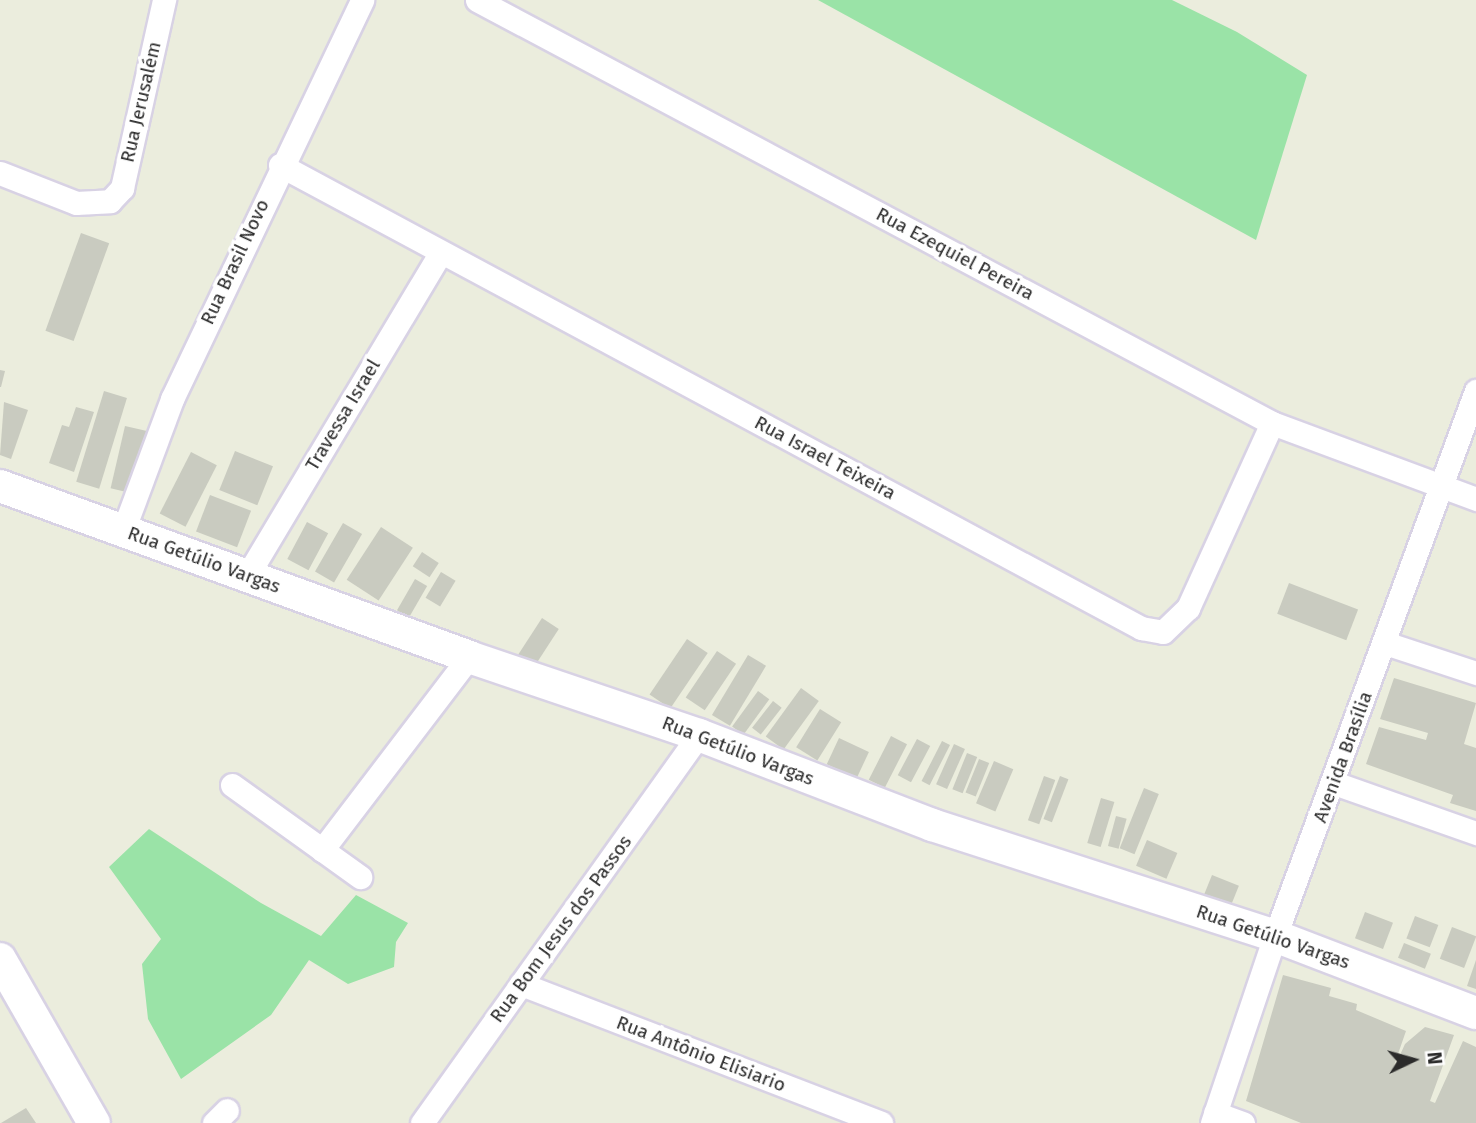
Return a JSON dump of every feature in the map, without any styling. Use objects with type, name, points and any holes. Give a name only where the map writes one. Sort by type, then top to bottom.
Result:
[{"type":"street","name":"Rua Jerusalém","points":[[0,173],[76,203],[110,201],[121,188],[164,0]]},
{"type":"street","name":"Rua Brasil Novo","points":[[123,530],[172,399],[280,165],[362,0]]},
{"type":"street","name":"Rua Ezequiel Pereira","points":[[477,0],[1272,423],[1476,499]]},
{"type":"street","name":"Rua Israel Teixeira","points":[[280,165],[439,255],[1141,628],[1163,632],[1188,608],[1272,423]]},
{"type":"street","name":"Travessa Israel","points":[[247,576],[439,255]]},
{"type":"street","name":"Avenida Brasília","points":[[1214,1118],[1276,936],[1476,391]]},
{"type":"street","name":"Rua Getúlio Vargas","points":[[0,485],[469,657],[699,735],[932,825],[1276,936],[1476,1013]]},
{"type":"street","points":[[1385,643],[1476,673]]},
{"type":"street","points":[[322,850],[469,657]]},
{"type":"street","name":"Rua Bom Jesus dos Passos","points":[[422,1123],[699,735]]},
{"type":"street","points":[[1334,783],[1476,833]]},
{"type":"street","points":[[232,785],[360,877]]},
{"type":"street","points":[[0,959],[94,1123]]},
{"type":"street","name":"Rua Antônio Elisiario","points":[[522,984],[881,1123]]},
{"type":"street","points":[[1214,1118],[1243,1123]]},
{"type":"green space","points":[[818,0],[1172,0],[1237,32],[1307,75],[1256,240]]},
{"type":"green space","points":[[149,829],[261,903],[321,936],[356,895],[408,923],[396,942],[394,967],[348,984],[309,960],[271,1015],[181,1079],[148,1019],[142,964],[161,939],[109,867]]},
{"type":"building","points":[[81,233],[109,243],[74,341],[45,331]]},
{"type":"building","points":[[0,370],[5,371],[1,387],[0,387]]},
{"type":"building","points":[[104,391],[127,398],[99,489],[76,482]]},
{"type":"building","points":[[4,402],[28,410],[11,459],[0,455]]},
{"type":"building","points":[[76,407],[94,412],[74,472],[49,463],[62,425],[69,427]]},
{"type":"building","points":[[125,426],[151,432],[137,494],[111,488]]},
{"type":"building","points":[[235,451],[273,466],[257,505],[219,490]]},
{"type":"building","points":[[191,452],[217,465],[186,527],[160,513]]},
{"type":"building","points":[[210,495],[251,511],[237,547],[196,531]]},
{"type":"building","points":[[307,522],[328,533],[308,570],[287,559]]},
{"type":"building","points":[[343,523],[362,534],[334,582],[315,571]]},
{"type":"building","points":[[381,527],[413,548],[379,601],[347,580]]},
{"type":"building","points":[[422,552],[439,563],[430,577],[413,566]]},
{"type":"building","points":[[441,572],[456,581],[440,606],[426,598]]},
{"type":"building","points":[[415,579],[427,586],[409,617],[397,610]]},
{"type":"building","points":[[1289,583],[1358,610],[1346,640],[1277,614]]},
{"type":"building","points":[[542,618],[559,629],[533,669],[516,658]]},
{"type":"building","points":[[687,639],[708,653],[670,709],[650,695]]},
{"type":"building","points":[[717,651],[736,664],[705,710],[686,697]]},
{"type":"building","points":[[748,655],[766,666],[730,726],[712,715]]},
{"type":"building","points":[[1394,678],[1476,703],[1464,744],[1476,748],[1476,811],[1450,803],[1453,795],[1366,764],[1379,727],[1426,740],[1428,733],[1380,719]]},
{"type":"building","points":[[801,688],[819,701],[784,749],[766,737]]},
{"type":"building","points":[[758,691],[769,699],[743,735],[732,727]]},
{"type":"building","points":[[773,701],[782,708],[761,735],[752,728]]},
{"type":"building","points":[[820,709],[841,722],[817,760],[796,747]]},
{"type":"building","points":[[891,736],[907,744],[885,788],[869,780]]},
{"type":"building","points":[[839,738],[869,752],[857,778],[827,764]]},
{"type":"building","points":[[917,739],[930,746],[911,782],[898,775]]},
{"type":"building","points":[[942,741],[950,745],[930,785],[922,781]]},
{"type":"building","points":[[954,744],[965,749],[947,789],[936,784]]},
{"type":"building","points":[[967,753],[977,757],[963,793],[952,789]]},
{"type":"building","points":[[979,759],[989,763],[976,796],[966,792]]},
{"type":"building","points":[[994,761],[1013,769],[995,812],[976,803]]},
{"type":"building","points":[[1044,776],[1055,780],[1039,824],[1028,820]]},
{"type":"building","points":[[1060,776],[1068,779],[1052,822],[1044,819]]},
{"type":"building","points":[[1144,788],[1159,794],[1134,854],[1120,848]]},
{"type":"building","points":[[1101,798],[1114,802],[1101,847],[1087,843]]},
{"type":"building","points":[[1116,816],[1127,819],[1119,849],[1108,846]]},
{"type":"building","points":[[1147,840],[1177,853],[1166,879],[1136,866]]},
{"type":"building","points":[[1212,875],[1239,886],[1230,909],[1203,898]]},
{"type":"building","points":[[1365,912],[1393,923],[1383,949],[1355,938]]},
{"type":"building","points":[[1415,916],[1438,925],[1430,947],[1406,938]]},
{"type":"building","points":[[1452,927],[1476,936],[1464,968],[1440,959]]},
{"type":"building","points":[[1404,943],[1431,954],[1425,969],[1398,958]]},
{"type":"building","points":[[1476,960],[1476,989],[1467,986]]},
{"type":"building","points":[[1283,975],[1331,988],[1329,996],[1357,1004],[1356,1010],[1406,1031],[1390,1077],[1405,1044],[1425,1027],[1454,1035],[1430,1101],[1435,1103],[1463,1041],[1476,1047],[1476,1123],[1301,1123],[1246,1101]]},
{"type":"building","points":[[26,1108],[36,1123],[1,1123]]}]
